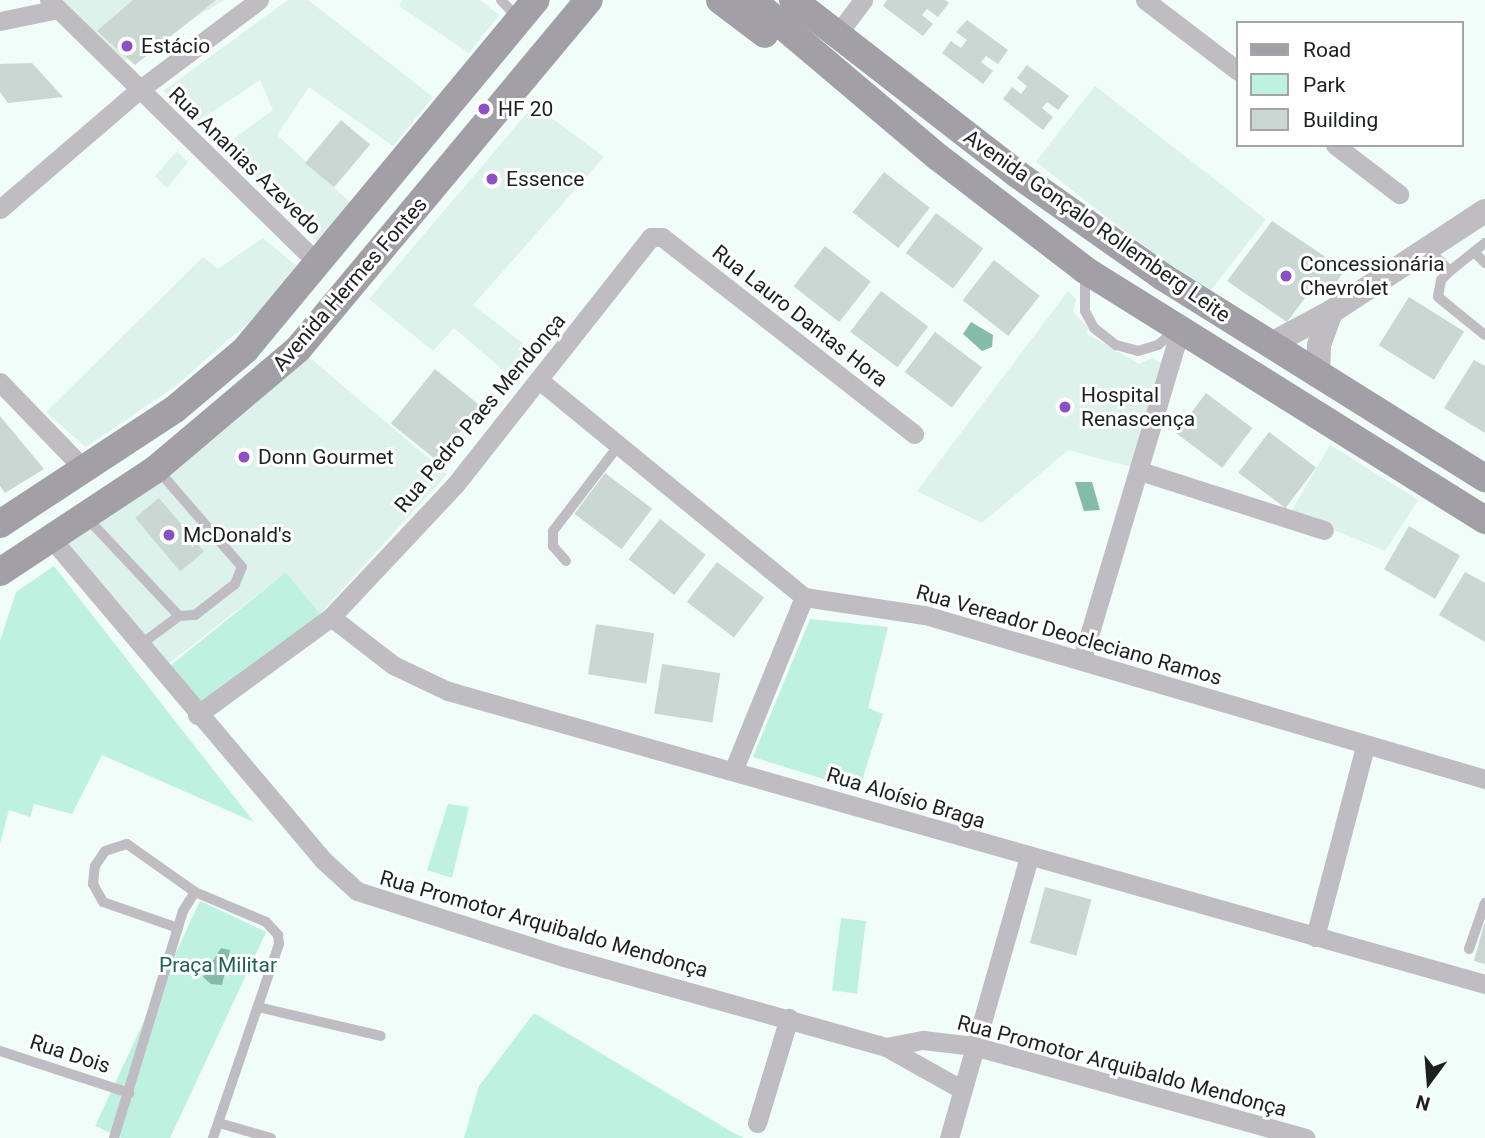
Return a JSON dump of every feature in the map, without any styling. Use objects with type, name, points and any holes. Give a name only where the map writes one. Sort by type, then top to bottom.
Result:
[{"type":"main road","points":[[720,0],[866,113],[938,157]]},
{"type":"main road","points":[[752,0],[848,61]]},
{"type":"main road","name":"Avenida Gonçalo Rollemberg Leite","points":[[793,0],[938,157],[1085,270],[1485,520]]},
{"type":"main road","points":[[811,0],[925,102]]},
{"type":"main road","name":"Avenida Hermes Fontes","points":[[0,572],[156,468],[298,349],[590,2]]},
{"type":"main road","name":"Avenida Hermes Fontes","points":[[0,524],[175,409],[245,350],[320,265],[522,7]]},
{"type":"main road","name":"Avenida Gonçalo Rollemberg Leite","points":[[848,61],[925,102],[1163,277],[1485,478]]},
{"type":"street","points":[[0,209],[139,90],[258,0]]},
{"type":"street","points":[[842,28],[863,0]]},
{"type":"street","points":[[1145,0],[1236,69]]},
{"type":"street","points":[[0,21],[54,5]]},
{"type":"street","name":"Rua Ananias Azevedo","points":[[54,5],[320,265]]},
{"type":"street","points":[[1338,147],[1399,194]]},
{"type":"street","points":[[1269,345],[1331,312],[1485,211]]},
{"type":"street","name":"Rua Pedro Paes Mendonça","points":[[197,715],[331,617],[455,485],[656,235]]},
{"type":"street","name":"Rua Lauro Dantas Hora","points":[[656,235],[914,434]]},
{"type":"street","points":[[1318,376],[1320,345],[1331,312]]},
{"type":"street","points":[[1082,659],[1140,471],[1178,330]]},
{"type":"street","points":[[539,380],[804,597],[733,771]]},
{"type":"street","points":[[0,382],[84,469]]},
{"type":"street","points":[[1140,471],[1324,530]]},
{"type":"street","name":"Rua Promotor Arquibaldo Mendonça","points":[[51,538],[197,715],[339,878],[357,891],[564,957],[886,1047],[962,1090]]},
{"type":"street","name":"Rua Vereador Deocleciano Ramos","points":[[804,597],[925,615],[1485,779]]},
{"type":"street","name":"Rua Aloísio Braga","points":[[331,617],[393,665],[448,691],[1028,858],[1485,984]]},
{"type":"street","points":[[1315,937],[1365,746]]},
{"type":"street","points":[[949,1138],[1028,858]]},
{"type":"street","points":[[757,1123],[789,1018]]},
{"type":"street","name":"Rua Promotor Arquibaldo Mendonça","points":[[886,1047],[923,1040],[974,1046],[1305,1138]]},
{"type":"lane","points":[[1485,243],[1450,271],[1437,289],[1438,298],[1485,335]]},
{"type":"lane","points":[[1428,249],[1450,271]]},
{"type":"lane","points":[[1474,252],[1485,263]]},
{"type":"lane","points":[[1085,270],[1085,312],[1094,328],[1116,345],[1138,351],[1158,345],[1178,330]]},
{"type":"lane","points":[[566,561],[553,546],[554,531],[619,445]]},
{"type":"lane","points":[[85,515],[178,615],[186,618],[205,607],[235,584],[242,567],[156,468]]},
{"type":"lane","points":[[140,645],[178,615]]},
{"type":"lane","points":[[178,928],[103,902],[93,884],[95,866],[105,851],[127,844],[195,892],[266,922],[278,935],[258,1007],[214,1138]]},
{"type":"lane","points":[[114,1138],[178,928],[189,897],[195,892]]},
{"type":"lane","points":[[1469,949],[1485,903]]},
{"type":"lane","points":[[258,1007],[382,1036]]},
{"type":"lane","name":"Rua Dois","points":[[0,1051],[129,1093]]},
{"type":"lane","points":[[219,1123],[271,1138]]},
{"type":"shaded area","name":"Estácio","points":[[63,0],[224,0],[121,63]]},
{"type":"shaded area","points":[[288,0],[308,0],[433,97],[393,146],[309,87],[277,135],[353,205],[318,243],[220,149],[273,110],[260,80],[198,121],[163,91]]},
{"type":"shaded area","points":[[403,0],[480,0],[499,15],[469,53],[399,6]]},
{"type":"shaded area","points":[[1095,86],[1266,220],[1207,295],[1036,162]]},
{"type":"shaded area","points":[[534,105],[604,157],[473,305],[538,355],[517,382],[454,328],[433,351],[369,299]]},
{"type":"shaded area","points":[[177,151],[188,162],[167,188],[155,176]]},
{"type":"shaded area","points":[[263,238],[299,268],[250,321],[174,387],[86,447],[46,412],[203,257],[218,269]]},
{"type":"shaded area","name":"Hospital Renascença","points":[[1068,291],[1076,299],[1073,312],[1088,328],[1087,334],[1139,364],[1152,358],[1164,364],[1132,467],[1068,450],[982,523],[917,491]]},
{"type":"shaded area","points":[[971,322],[993,335],[992,347],[982,351],[963,334]]},
{"type":"shaded area","points":[[310,358],[447,474],[320,614],[286,572],[168,664],[65,541]]},
{"type":"shaded area","points":[[1330,445],[1418,500],[1385,551],[1291,512]]},
{"type":"shaded area","points":[[1075,482],[1092,482],[1100,510],[1084,511]]},
{"type":"shaded area","points":[[221,948],[230,950],[222,985],[211,984],[203,977]]},
{"type":"green space","points":[[54,566],[254,822],[102,755],[72,814],[34,804],[30,817],[9,810],[0,843],[0,641],[16,592]]},
{"type":"green space","points":[[286,572],[320,614],[203,708],[169,666]]},
{"type":"green space","points":[[810,619],[888,627],[868,708],[883,714],[859,790],[753,757]]},
{"type":"green space","points":[[448,804],[469,807],[452,878],[427,870]]},
{"type":"green space","name":"Praça Militar","points":[[200,901],[266,932],[170,1138],[121,1138],[95,1126]]},
{"type":"green space","points":[[841,918],[866,921],[857,994],[832,990]]},
{"type":"green space","points":[[534,1013],[744,1138],[464,1138],[479,1086]]},
{"type":"building","name":"Estácio","points":[[133,0],[216,0],[135,65],[97,31]]},
{"type":"building","points":[[887,0],[945,0],[949,3],[938,17],[927,9],[922,15],[933,24],[923,36],[883,6]]},
{"type":"building","points":[[967,20],[1008,50],[998,64],[986,56],[981,62],[993,71],[983,84],[942,53],[951,41],[961,48],[967,40],[956,32]]},
{"type":"building","points":[[32,63],[63,97],[8,103],[0,92],[0,64]]},
{"type":"building","points":[[1027,65],[1069,96],[1058,110],[1047,102],[1042,108],[1053,117],[1043,130],[1003,99],[1012,87],[1021,94],[1027,86],[1017,78]]},
{"type":"building","points":[[341,120],[370,144],[334,187],[305,163]]},
{"type":"building","points":[[884,172],[930,208],[898,248],[853,212]]},
{"type":"building","points":[[936,213],[983,249],[953,288],[906,253]]},
{"type":"building","name":"Concessionária Chevrolet","points":[[1272,221],[1345,270],[1327,295],[1311,290],[1287,322],[1227,281]]},
{"type":"building","points":[[825,246],[871,282],[839,322],[794,286]]},
{"type":"building","points":[[994,260],[1040,296],[1008,336],[963,300]]},
{"type":"building","points":[[881,291],[928,327],[897,367],[850,332]]},
{"type":"building","points":[[1409,297],[1464,331],[1434,380],[1379,345]]},
{"type":"building","points":[[935,332],[982,368],[952,407],[905,372]]},
{"type":"building","points":[[1474,360],[1485,366],[1485,433],[1444,408]]},
{"type":"building","points":[[435,369],[481,406],[437,461],[391,423]]},
{"type":"building","points":[[1206,393],[1252,428],[1222,468],[1176,433]]},
{"type":"building","points":[[0,416],[44,469],[5,493],[0,486]]},
{"type":"building","points":[[1269,432],[1316,468],[1285,508],[1238,473]]},
{"type":"building","points":[[605,473],[652,509],[621,549],[574,514]]},
{"type":"building","name":"McDonald's","points":[[159,498],[204,552],[180,572],[135,518]]},
{"type":"building","points":[[660,519],[706,555],[674,595],[629,559]]},
{"type":"building","points":[[1409,526],[1460,555],[1435,599],[1384,569]]},
{"type":"building","points":[[717,562],[764,598],[734,637],[687,602]]},
{"type":"building","points":[[1465,572],[1485,583],[1485,642],[1439,615]]},
{"type":"building","points":[[596,624],[654,633],[646,684],[588,674]]},
{"type":"building","points":[[662,664],[720,673],[712,723],[654,713]]},
{"type":"building","points":[[1045,887],[1091,899],[1076,955],[1030,943]]},
{"type":"building","points":[[1485,924],[1485,964],[1474,961]]},
{"type":"place","name":"Estácio","points":[[127,46]]},
{"type":"place","name":"HF 20","points":[[484,109]]},
{"type":"place","name":"Essence","points":[[492,179]]},
{"type":"place","name":"Concessionária Chevrolet","points":[[1286,276]]},
{"type":"place","name":"Hospital Renascença","points":[[1065,407]]},
{"type":"place","name":"Donn Gourmet","points":[[244,457]]},
{"type":"place","name":"McDonald's","points":[[169,535]]}]
